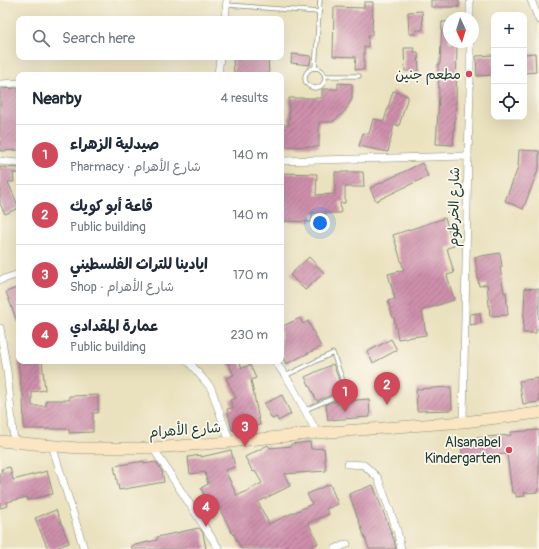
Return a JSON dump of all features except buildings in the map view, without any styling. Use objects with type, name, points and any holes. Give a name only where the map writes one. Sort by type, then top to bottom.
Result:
[{"type":"street","points":[[470,0],[470,12]]},
{"type":"street","points":[[532,0],[539,20]]},
{"type":"street","points":[[225,16],[227,2]]},
{"type":"street","points":[[468,156],[470,48]]},
{"type":"street","points":[[218,72],[220,60]]},
{"type":"street","points":[[0,84],[16,83]]},
{"type":"street","name":"شارع الخرطوم","points":[[284,161],[468,156],[463,422]]},
{"type":"street","points":[[0,161],[16,163]]},
{"type":"street","points":[[0,280],[16,275]]},
{"type":"street","points":[[0,328],[7,371],[14,442]]},
{"type":"street","points":[[191,364],[211,388],[230,442]]},
{"type":"street","points":[[278,364],[317,433]]},
{"type":"street","name":"شارع الأهرام","points":[[0,442],[78,448],[153,448],[317,433],[463,422],[539,413]]},
{"type":"street","points":[[52,445],[84,549]]},
{"type":"street","points":[[153,448],[219,549]]},
{"type":"street","points":[[348,464],[364,465],[378,478],[397,530],[400,549]]},
{"type":"street","points":[[335,549],[347,544]]},
{"type":"lane","points":[[315,68],[320,0]]},
{"type":"lane","points":[[227,2],[319,12]]},
{"type":"lane","points":[[315,68],[321,70],[325,76],[324,83],[320,88],[313,89],[310,88],[305,82],[304,76],[308,70],[315,68]]},
{"type":"lane","points":[[325,76],[359,76]]},
{"type":"lane","points":[[285,376],[333,354],[347,392],[305,410]]},
{"type":"place","name":"مطعم جنين","points":[[469,74]]},
{"type":"place","name":"قاعة أبو كويك","points":[[387,405]]},
{"type":"place","name":"صيدلية الزهراء","points":[[345,412]]},
{"type":"place","name":"ايادينا للتراث الفلسطيني","points":[[245,447]]},
{"type":"place","name":"Alsanabel Kindergarten","points":[[509,450]]},
{"type":"place","name":"عمارة المقدادي","points":[[206,527]]}]
